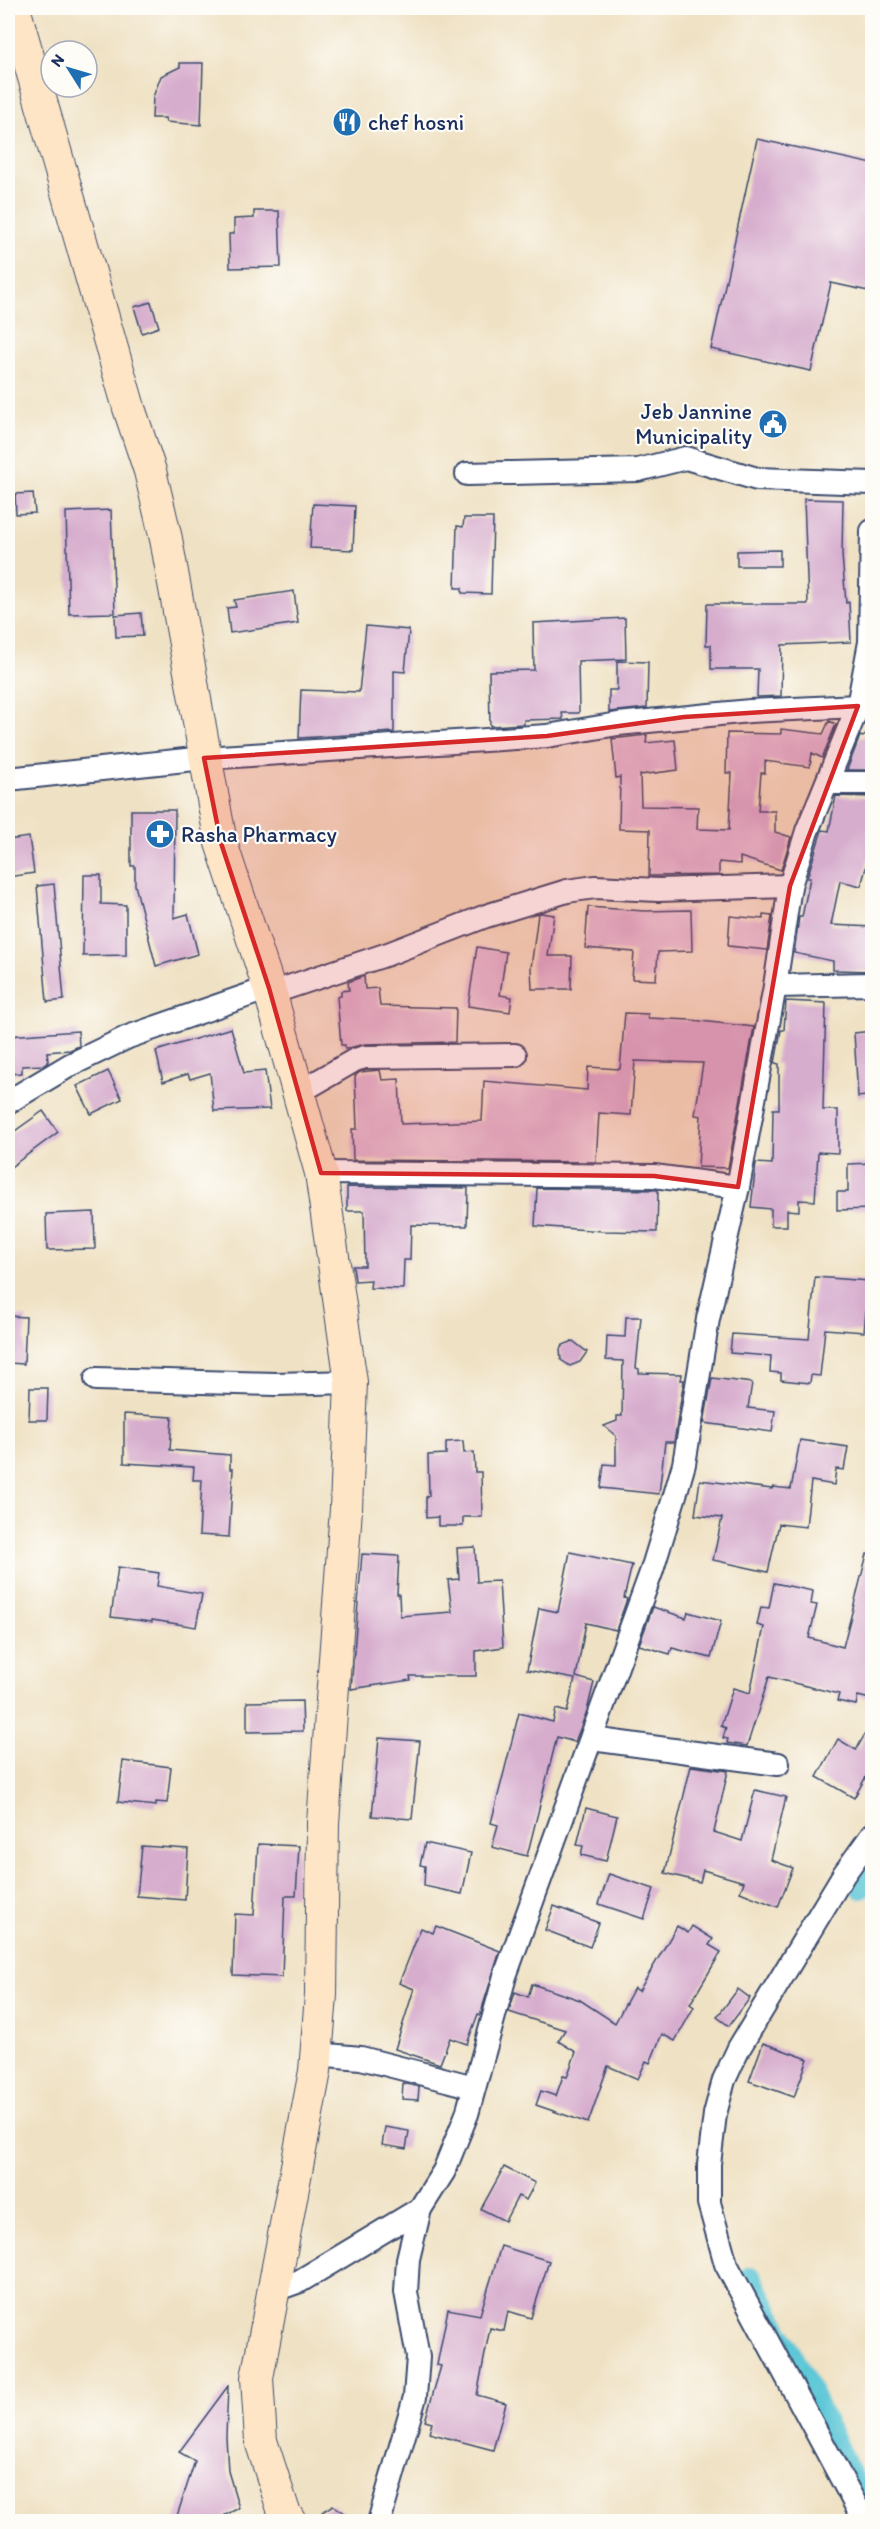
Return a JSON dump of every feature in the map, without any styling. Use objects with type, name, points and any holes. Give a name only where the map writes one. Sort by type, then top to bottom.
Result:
[{"type":"main road","points":[[14,8],[150,471],[180,609],[204,758],[221,843],[270,991],[321,1173],[351,1382],[346,1509],[323,1824],[321,1995],[316,2054],[298,2170],[272,2292],[257,2378],[261,2441],[284,2512],[290,2522]]},
{"type":"street","points":[[467,474],[638,471],[686,459],[757,479],[873,483]]},
{"type":"street","points":[[379,2522],[415,2397],[418,2357],[406,2292],[408,2259],[420,2209],[444,2171],[467,2115],[505,1976],[652,1570],[684,1464],[708,1319],[738,1187],[775,986],[790,886],[807,831],[826,783],[865,703],[870,642],[873,531]]},
{"type":"street","points":[[8,779],[204,758],[547,736],[684,717],[865,703]]},
{"type":"street","points":[[826,783],[873,783]]},
{"type":"street","points":[[8,1102],[70,1065],[128,1037],[388,954],[486,916],[567,891],[595,887],[658,890],[790,886]]},
{"type":"street","points":[[775,986],[873,984]]},
{"type":"street","points":[[298,1093],[355,1060],[365,1057],[515,1055]]},
{"type":"street","points":[[321,1173],[654,1176],[738,1187]]},
{"type":"street","points":[[96,1379],[276,1384],[351,1382]]},
{"type":"street","points":[[592,1739],[778,1764]]},
{"type":"street","points":[[860,2522],[858,2509],[726,2264],[709,2203],[709,2164],[715,2114],[724,2080],[739,2048],[844,1874],[873,1835]]},
{"type":"street","points":[[316,2054],[361,2058],[474,2087]]},
{"type":"street","points":[[272,2292],[309,2275],[420,2209]]},
{"type":"highlighted area","points":[[858,706],[790,886],[738,1187],[654,1176],[321,1173],[269,988],[221,843],[204,758],[547,736],[684,717]]},
{"type":"building","points":[[180,63],[203,63],[201,125],[166,122],[165,118],[152,118],[153,97],[161,76],[180,67]]},
{"type":"building","points":[[757,139],[873,164],[873,292],[831,283],[811,371],[711,349]]},
{"type":"building","points":[[254,211],[279,211],[281,267],[230,268],[229,234],[234,234],[234,219],[254,218]]},
{"type":"building","points":[[151,302],[159,327],[142,333],[134,307]]},
{"type":"building","points":[[33,493],[35,513],[16,514],[15,494]]},
{"type":"building","points":[[804,499],[843,500],[842,555],[846,603],[849,602],[851,642],[782,645],[781,696],[757,697],[758,669],[711,669],[711,645],[706,645],[707,604],[808,604]]},
{"type":"building","points":[[313,504],[355,506],[353,550],[310,548]]},
{"type":"building","points":[[111,510],[115,613],[69,614],[66,512]]},
{"type":"building","points":[[464,518],[493,518],[491,594],[462,593],[462,588],[455,588],[457,526],[463,527]]},
{"type":"building","points":[[780,550],[780,566],[737,566],[737,551]]},
{"type":"building","points":[[294,591],[298,623],[230,633],[227,608],[236,607],[234,600]]},
{"type":"building","points":[[141,613],[143,636],[116,637],[115,615]]},
{"type":"building","points":[[625,618],[626,659],[578,661],[579,713],[562,713],[563,719],[524,720],[524,724],[490,726],[489,671],[534,670],[533,623]]},
{"type":"building","points":[[366,626],[409,630],[405,672],[394,671],[394,732],[299,738],[301,690],[359,692]]},
{"type":"building","points":[[617,661],[648,662],[647,708],[609,712],[609,690],[617,690]]},
{"type":"building","points":[[829,721],[836,724],[822,758],[812,753],[810,767],[765,761],[765,773],[761,773],[758,811],[775,811],[775,832],[791,837],[781,870],[740,857],[740,864],[719,862],[719,875],[649,876],[650,830],[619,829],[620,777],[616,778],[612,739],[647,735],[646,743],[675,740],[678,770],[640,775],[641,806],[698,807],[697,829],[729,830],[732,773],[726,773],[727,733],[781,734],[781,729],[823,734]]},
{"type":"building","points":[[873,729],[873,770],[847,770],[860,736],[863,737]]},
{"type":"building","points":[[836,796],[873,797],[873,842],[861,886],[840,881],[831,925],[873,927],[873,971],[833,970],[833,961],[794,953],[799,917],[802,917],[810,878],[807,878],[822,830],[829,831]]},
{"type":"building","points":[[131,810],[175,810],[174,918],[188,914],[198,954],[156,966],[135,885],[135,866],[131,866]]},
{"type":"building","points":[[29,837],[34,873],[8,877],[8,840]]},
{"type":"building","points":[[84,875],[101,875],[101,904],[126,905],[126,955],[83,956]]},
{"type":"building","points":[[54,884],[64,1000],[47,1002],[37,886]]},
{"type":"building","points":[[588,907],[644,911],[691,910],[692,951],[658,952],[656,980],[632,979],[634,952],[585,948]]},
{"type":"building","points":[[538,914],[554,915],[548,956],[572,956],[571,989],[532,989],[531,968]]},
{"type":"building","points":[[763,915],[772,916],[767,950],[728,946],[730,916],[763,919]]},
{"type":"building","points":[[477,947],[506,952],[500,995],[512,997],[510,1012],[468,1006]]},
{"type":"building","points":[[364,976],[365,989],[378,988],[380,1006],[456,1008],[455,1042],[365,1044],[345,1049],[345,1045],[341,1045],[337,997],[341,996],[341,991],[349,990],[348,982]]},
{"type":"building","points":[[786,1001],[826,1003],[823,1110],[838,1110],[838,1153],[818,1152],[815,1201],[799,1200],[799,1211],[787,1210],[787,1226],[771,1226],[771,1209],[751,1207],[756,1163],[772,1164],[773,1109],[779,1109],[779,1064],[775,1063],[781,1030],[784,1030]]},
{"type":"building","points":[[625,1013],[648,1014],[648,1018],[754,1027],[728,1168],[698,1167],[701,1116],[695,1115],[703,1063],[635,1061],[631,1115],[599,1113],[596,1162],[353,1160],[352,1129],[357,1129],[355,1076],[360,1072],[380,1070],[382,1080],[399,1079],[401,1124],[482,1121],[484,1081],[587,1090],[588,1067],[620,1069]]},
{"type":"building","points":[[231,1028],[244,1073],[265,1071],[270,1109],[214,1111],[210,1073],[190,1079],[188,1074],[163,1082],[156,1051]]},
{"type":"building","points":[[78,1031],[79,1046],[70,1050],[47,1052],[48,1062],[44,1065],[22,1066],[22,1073],[8,1074],[8,1036]]},
{"type":"building","points":[[873,1031],[873,1095],[858,1097],[854,1033]]},
{"type":"building","points":[[108,1071],[122,1099],[91,1114],[77,1086]]},
{"type":"building","points":[[43,1111],[58,1132],[8,1169],[8,1136]]},
{"type":"building","points":[[873,1163],[873,1209],[837,1210],[837,1192],[848,1192],[848,1164]]},
{"type":"building","points":[[347,1187],[468,1188],[467,1226],[411,1225],[410,1260],[404,1260],[403,1289],[370,1288],[371,1280],[355,1281],[353,1266],[365,1266],[364,1211],[347,1211]]},
{"type":"building","points":[[537,1188],[658,1190],[657,1232],[535,1226]]},
{"type":"building","points":[[94,1212],[95,1249],[47,1250],[46,1214]]},
{"type":"building","points":[[815,1277],[869,1281],[864,1332],[825,1329],[820,1376],[811,1375],[810,1383],[781,1380],[781,1373],[770,1372],[771,1356],[730,1353],[732,1334],[809,1339]]},
{"type":"building","points":[[8,1316],[26,1317],[24,1364],[8,1363]]},
{"type":"building","points":[[626,1317],[641,1317],[636,1368],[639,1369],[639,1373],[682,1374],[681,1380],[684,1380],[674,1442],[665,1442],[659,1494],[601,1488],[604,1464],[616,1465],[616,1436],[604,1426],[617,1421],[617,1416],[622,1416],[623,1361],[606,1360],[607,1336],[625,1337]]},
{"type":"building","points":[[573,1341],[587,1352],[580,1362],[570,1366],[561,1360],[560,1349],[563,1345]]},
{"type":"building","points":[[712,1378],[752,1383],[748,1408],[775,1411],[772,1432],[704,1423]]},
{"type":"building","points":[[30,1388],[48,1388],[47,1420],[29,1420]]},
{"type":"building","points":[[124,1414],[172,1417],[170,1450],[230,1455],[230,1469],[233,1469],[229,1537],[199,1535],[202,1480],[193,1480],[194,1467],[124,1463]]},
{"type":"building","points":[[800,1440],[848,1447],[844,1470],[836,1469],[834,1485],[811,1481],[806,1527],[779,1524],[768,1572],[713,1560],[722,1518],[695,1515],[700,1480],[772,1489],[773,1487],[791,1489]]},
{"type":"building","points":[[463,1441],[464,1453],[474,1452],[475,1472],[481,1472],[482,1517],[463,1517],[463,1526],[438,1526],[438,1517],[426,1518],[426,1497],[429,1496],[428,1455],[446,1454],[446,1442]]},
{"type":"building","points":[[475,1547],[477,1582],[499,1581],[503,1647],[476,1651],[476,1676],[410,1676],[411,1680],[351,1689],[362,1554],[399,1556],[397,1594],[399,1594],[400,1616],[452,1612],[448,1580],[459,1579],[457,1548]]},
{"type":"building","points":[[570,1552],[632,1565],[624,1598],[627,1599],[616,1630],[586,1623],[576,1677],[594,1682],[587,1711],[575,1742],[557,1737],[527,1856],[492,1847],[498,1825],[491,1823],[519,1713],[553,1722],[556,1709],[567,1712],[575,1679],[527,1670],[539,1608],[558,1612]]},
{"type":"building","points":[[867,1554],[873,1555],[873,1689],[870,1699],[858,1696],[856,1705],[837,1701],[839,1694],[769,1677],[747,1746],[727,1743],[728,1739],[723,1738],[726,1728],[721,1726],[733,1688],[750,1693],[764,1627],[757,1625],[761,1607],[769,1608],[774,1583],[813,1591],[811,1604],[817,1605],[809,1638],[843,1647]]},
{"type":"building","points":[[118,1567],[159,1573],[157,1586],[202,1594],[196,1627],[152,1620],[152,1622],[111,1617]]},
{"type":"building","points":[[653,1607],[686,1618],[688,1612],[721,1621],[711,1658],[672,1648],[670,1654],[639,1645]]},
{"type":"building","points":[[302,1701],[303,1731],[247,1732],[247,1702]]},
{"type":"building","points":[[873,1720],[873,1764],[854,1798],[817,1777],[838,1739],[856,1750]]},
{"type":"building","points":[[379,1738],[420,1741],[412,1819],[372,1816]]},
{"type":"building","points":[[123,1761],[171,1767],[167,1803],[156,1802],[156,1806],[118,1802]]},
{"type":"building","points":[[691,1766],[728,1771],[714,1832],[742,1841],[755,1790],[786,1797],[771,1860],[793,1868],[778,1907],[740,1892],[744,1882],[703,1870],[700,1882],[665,1873]]},
{"type":"building","points":[[586,1808],[617,1816],[606,1861],[581,1855],[583,1846],[577,1845]]},
{"type":"building","points":[[425,1843],[471,1853],[462,1894],[424,1886],[425,1866],[420,1865]]},
{"type":"building","points":[[258,1844],[299,1846],[296,1896],[285,1896],[282,1977],[233,1975],[235,1914],[254,1915]]},
{"type":"building","points":[[142,1846],[188,1849],[185,1900],[137,1896]]},
{"type":"building","points":[[609,1874],[654,1889],[644,1919],[599,1904]]},
{"type":"building","points":[[554,1906],[599,1923],[590,1947],[545,1930]]},
{"type":"building","points":[[436,1926],[500,1951],[480,2015],[478,2014],[467,2044],[450,2038],[440,2064],[395,2049],[414,1989],[399,1983],[421,1928],[433,1933]]},
{"type":"building","points":[[677,1926],[688,1933],[692,1926],[713,1939],[709,1945],[721,1952],[690,2004],[694,2007],[675,2041],[662,2034],[650,2063],[646,2061],[638,2079],[608,2066],[588,2123],[536,2105],[541,2091],[556,2096],[563,2076],[567,2077],[576,2052],[558,2041],[565,2030],[509,2012],[515,1992],[528,1997],[532,1984],[580,2000],[615,2023],[634,1988],[639,1991]]},
{"type":"building","points":[[738,1989],[750,1998],[729,2026],[717,2017]]},
{"type":"building","points":[[763,2043],[808,2059],[794,2097],[749,2081]]},
{"type":"building","points":[[403,2083],[419,2087],[418,2100],[402,2099]]},
{"type":"building","points":[[385,2127],[409,2131],[406,2149],[382,2145]]},
{"type":"building","points":[[504,2167],[535,2183],[526,2200],[518,2196],[505,2221],[481,2209]]},
{"type":"building","points":[[501,2246],[549,2261],[531,2318],[508,2311],[504,2331],[490,2328],[477,2395],[506,2403],[493,2450],[429,2433],[432,2423],[425,2421],[441,2366],[437,2365],[448,2309],[480,2315]]},
{"type":"building","points":[[228,2386],[226,2437],[228,2471],[239,2508],[225,2515],[228,2522],[175,2522],[195,2461],[179,2452]]},
{"type":"building","points":[[333,2505],[358,2522],[308,2522]]},
{"type":"waterway","points":[[861,1889],[872,1875]]},
{"type":"waterway","points":[[751,2276],[805,2378],[872,2518]]},
{"type":"place","name":"chef hosni","points":[[347,122]]},
{"type":"place","name":"Jeb Jannine Municipality","points":[[773,424]]},
{"type":"place","name":"Rasha Pharmacy","points":[[160,834]]}]
